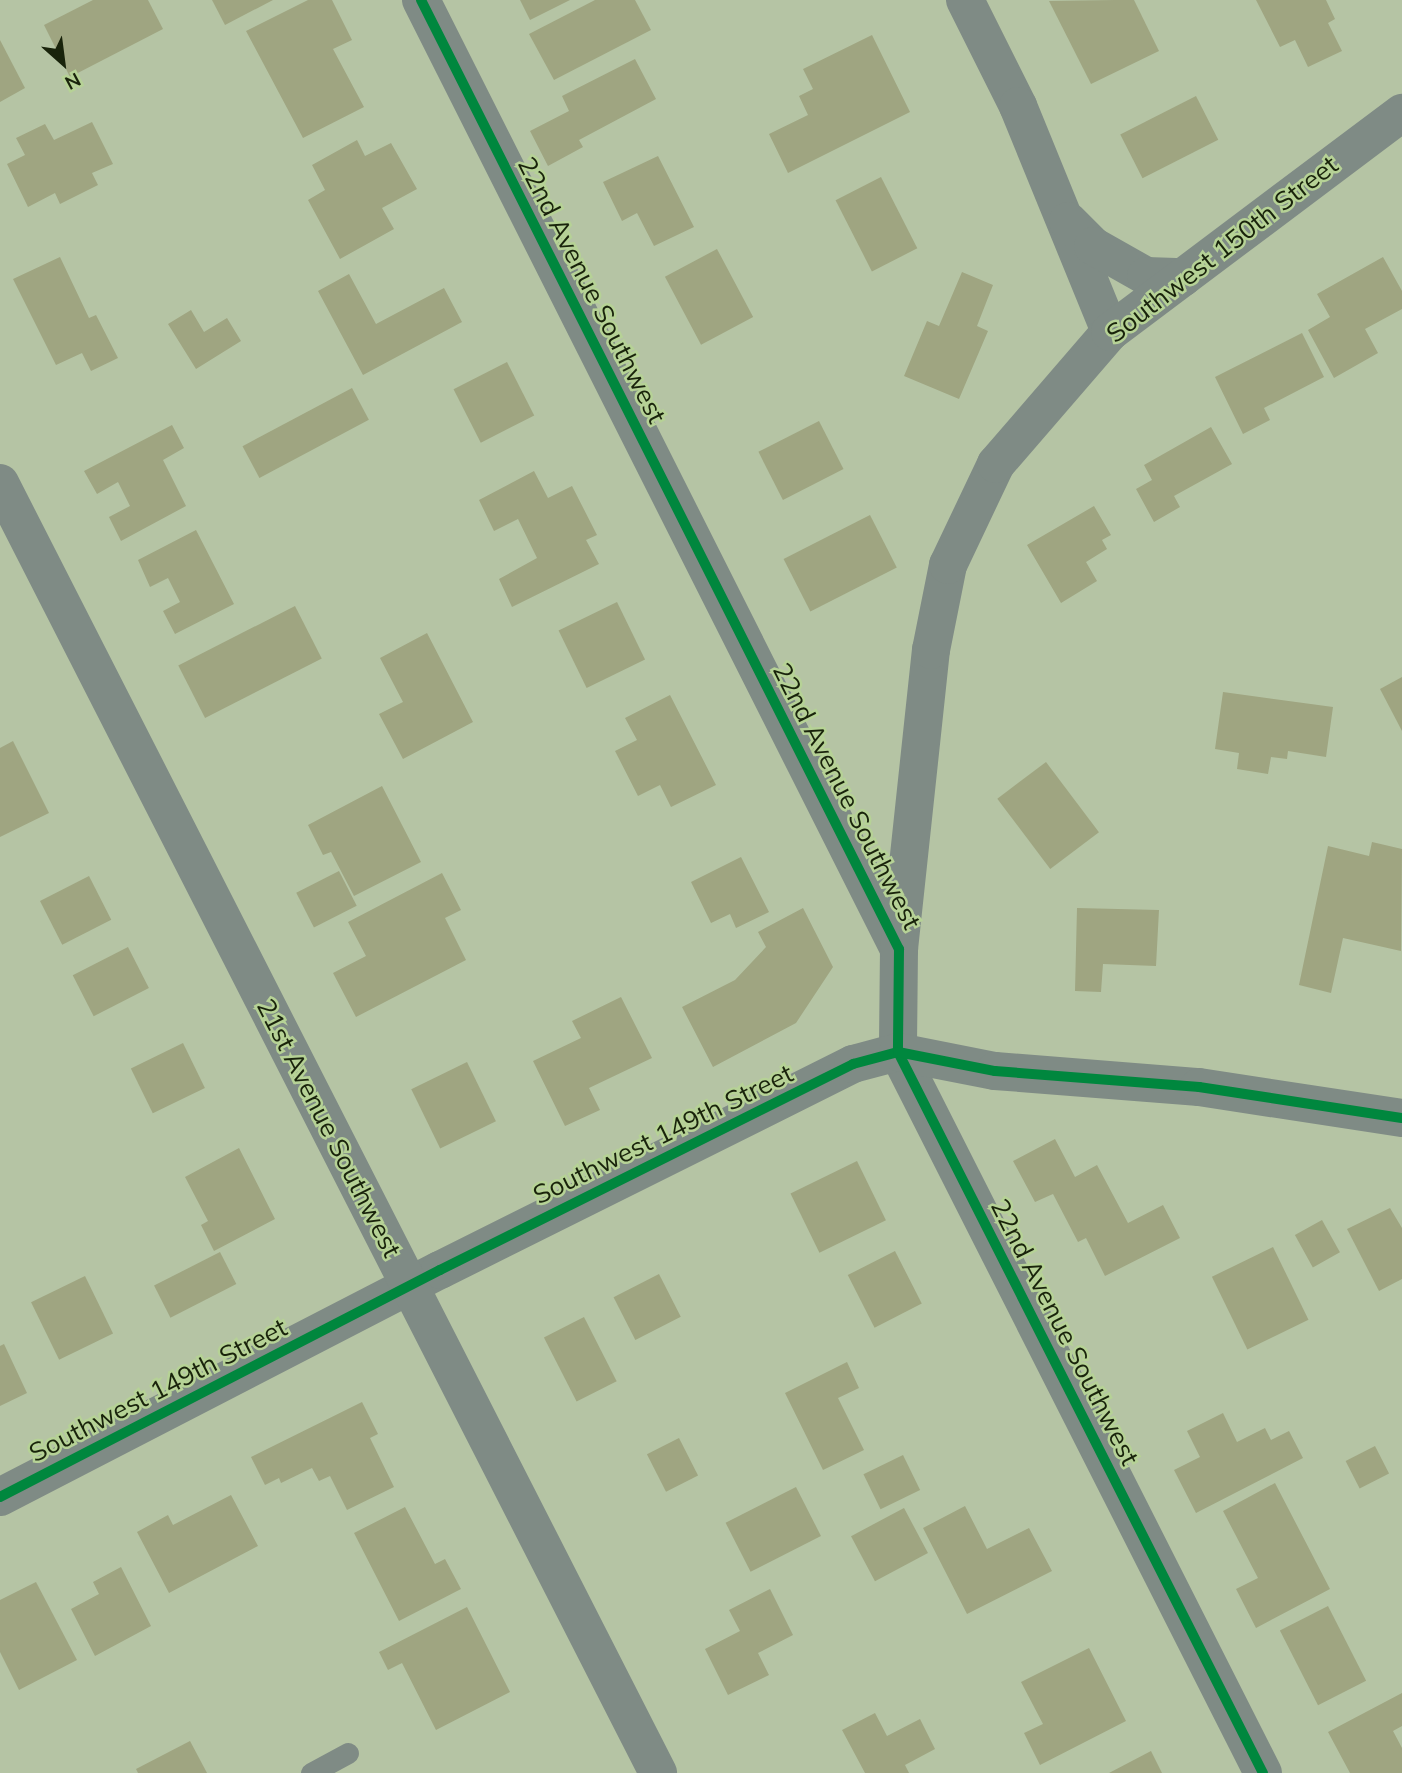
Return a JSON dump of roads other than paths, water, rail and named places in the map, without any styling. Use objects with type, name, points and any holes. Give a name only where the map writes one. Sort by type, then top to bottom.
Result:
[{"type":"street","name":"22nd Avenue Southwest","points":[[421,0],[899,949],[898,1052],[1264,1773]]},
{"type":"street","points":[[965,0],[1018,106],[1110,332]]},
{"type":"street","name":"Southwest 150th Street","points":[[899,949],[930,650],[948,565],[996,464],[1110,332],[1402,114]]},
{"type":"street","points":[[1062,214],[1093,246],[1146,276],[1183,278]]},
{"type":"street","name":"21st Avenue Southwest","points":[[0,483],[657,1773]]},
{"type":"street","name":"Southwest 149th Street","points":[[0,1497],[410,1286],[853,1065],[898,1052],[995,1071],[1199,1087],[1402,1118]]},
{"type":"lane","points":[[311,1773],[348,1753]]}]
